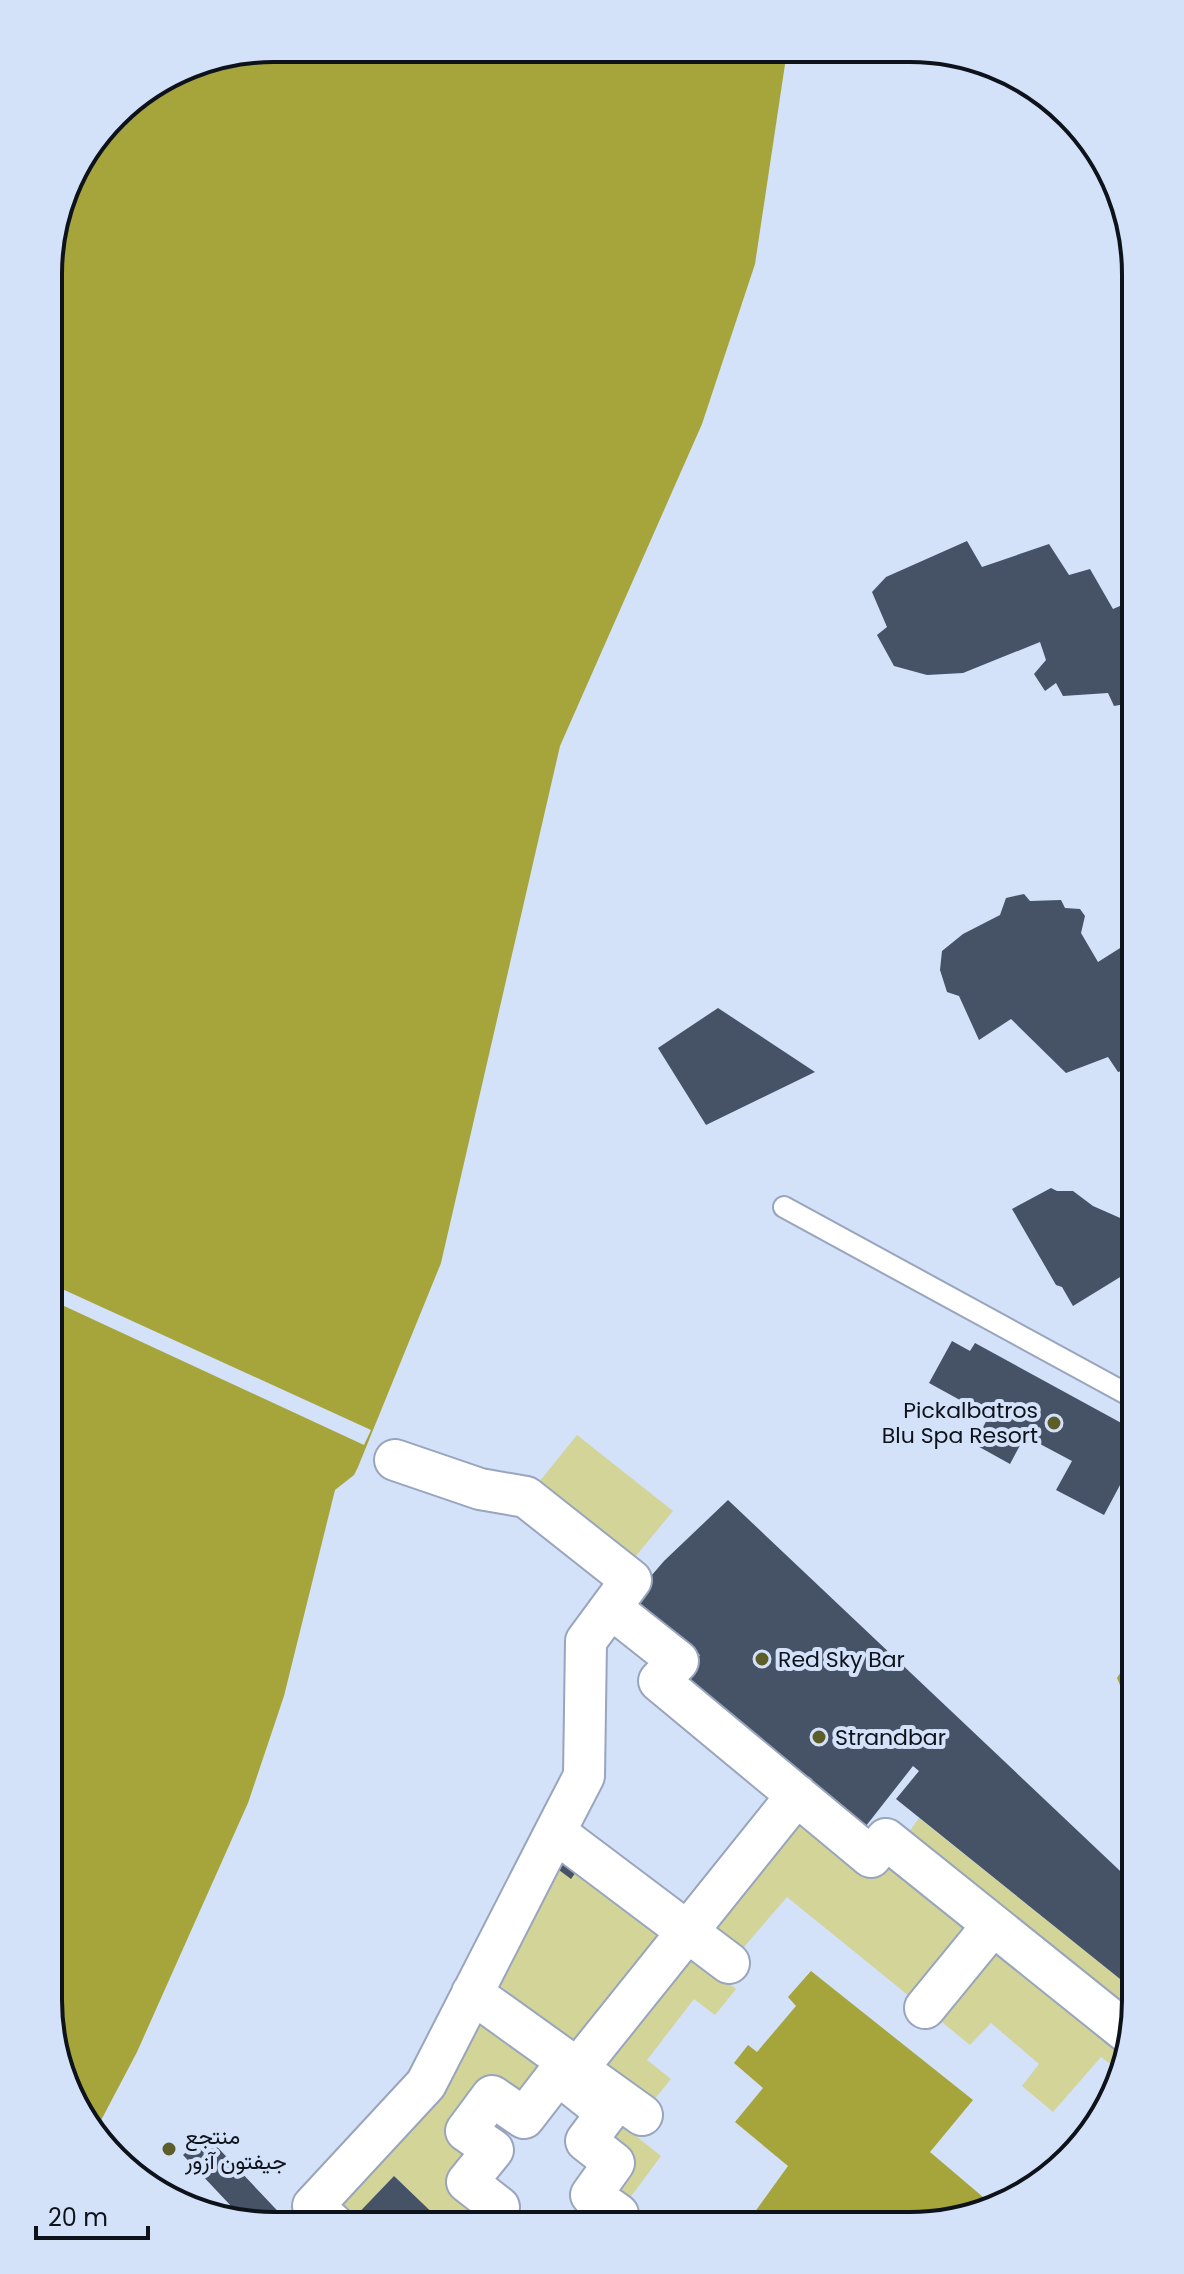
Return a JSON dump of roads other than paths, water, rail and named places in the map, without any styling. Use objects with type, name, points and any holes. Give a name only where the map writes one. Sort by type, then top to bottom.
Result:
[{"type":"street","points":[[320,2212],[313,2206],[426,2084],[584,1776],[586,1641],[631,1580],[526,1497],[480,1489],[395,1460]]},
{"type":"street","points":[[611,1608],[678,1661],[659,1681],[871,1857],[886,1839],[1120,2027]]},
{"type":"street","points":[[578,2068],[797,1795]]},
{"type":"street","points":[[555,1832],[729,1963]]},
{"type":"street","points":[[925,2008],[993,1925]]},
{"type":"street","points":[[472,1993],[642,2115]]},
{"type":"street","points":[[495,2212],[499,2207],[467,2182],[493,2150],[466,2131],[492,2096],[524,2118],[558,2074],[607,2113],[586,2141],[614,2163],[591,2195],[615,2212]]},
{"type":"lane","points":[[784,1207],[1122,1391]]},
{"type":"place","name":"Pickalbatros Blu Spa Resort","points":[[1054,1423]]},
{"type":"place","name":"Red Sky Bar","points":[[762,1659]]},
{"type":"place","name":"Strandbar","points":[[819,1737]]},
{"type":"place","name":"منتجع جيفتون آزور","points":[[169,2149]]}]
